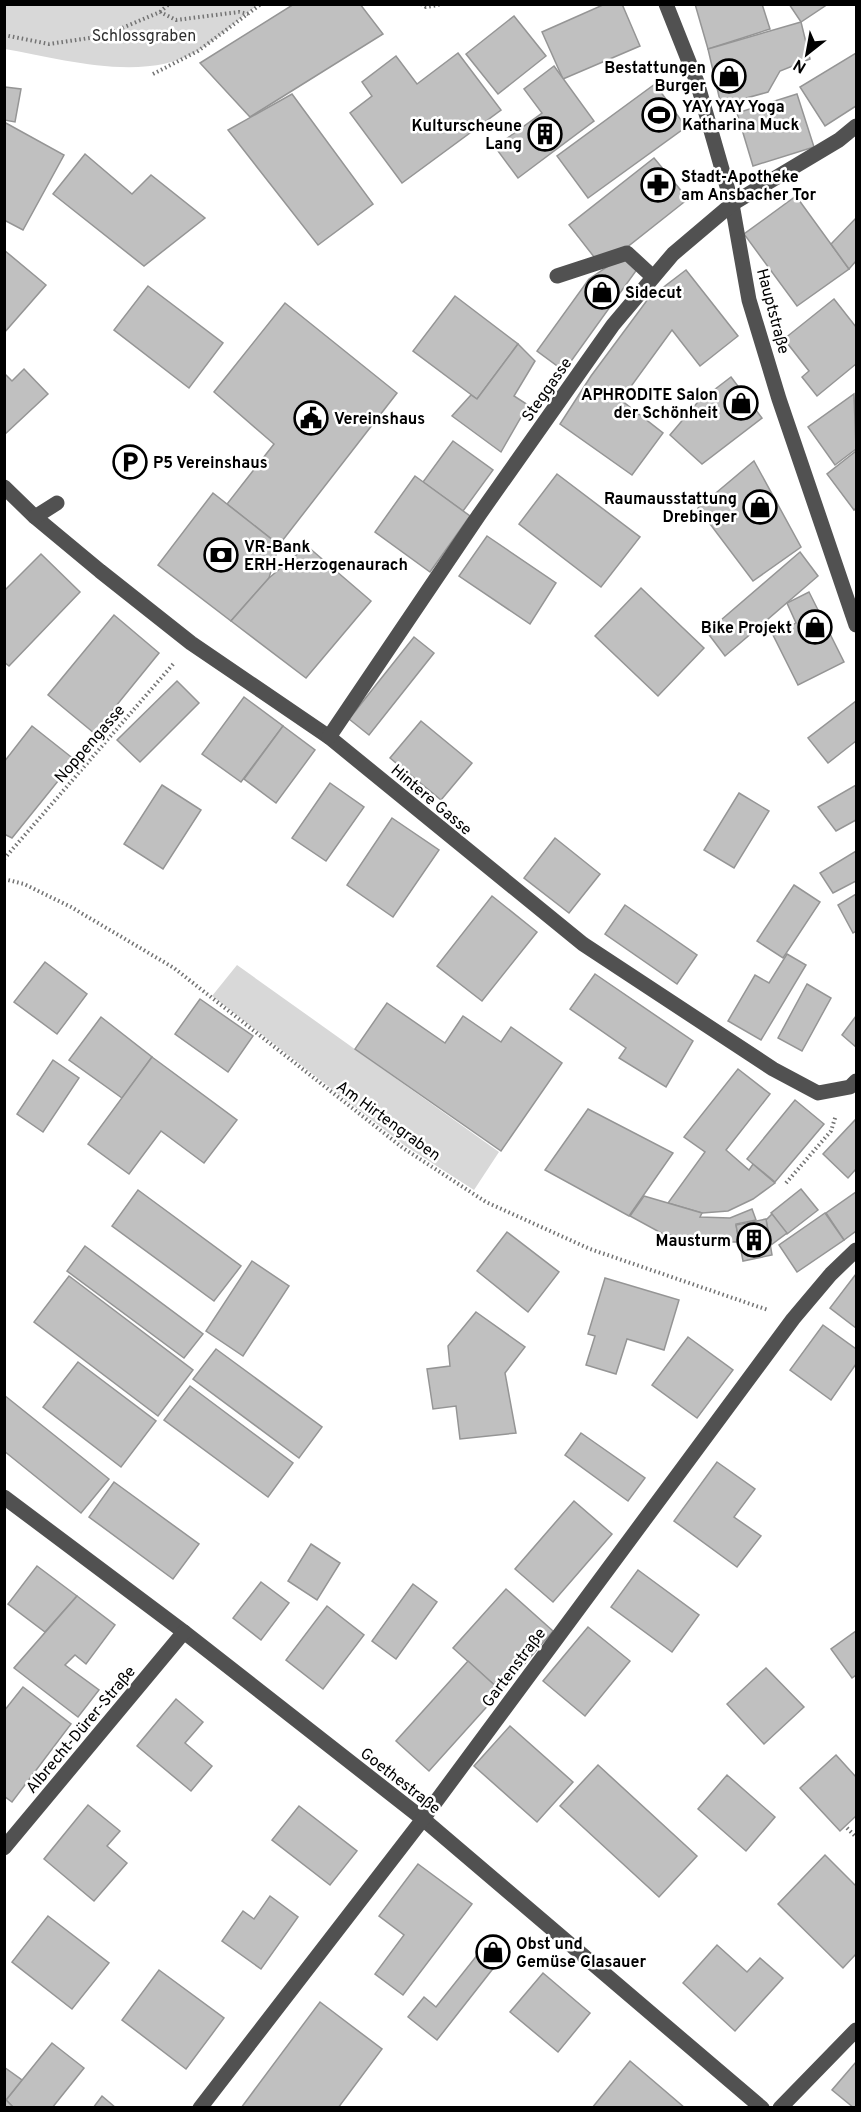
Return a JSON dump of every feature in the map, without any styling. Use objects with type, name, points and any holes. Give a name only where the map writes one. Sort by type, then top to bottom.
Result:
[{"type":"street","name":"Hauptstraße","points":[[666,4],[697,82],[732,204],[749,300],[779,399],[856,625]]},
{"type":"street","name":"Steggasse","points":[[330,737],[479,515],[613,325],[653,277],[673,254],[732,204],[839,140],[856,126]]},
{"type":"street","points":[[557,276],[627,253],[653,277]]},
{"type":"street","name":"Hintere Gasse","points":[[4,487],[35,517],[191,643],[330,737],[527,902],[592,951],[773,1069],[818,1093],[850,1085]]},
{"type":"street","points":[[35,517],[57,503]]},
{"type":"street","name":"Gartenstraße","points":[[200,2108],[423,1819],[793,1318],[831,1274],[856,1250]]},
{"type":"street","name":"Goethestraße","points":[[4,1497],[184,1632],[423,1819],[762,2108]]},
{"type":"street","name":"Albrecht-Dürer-Straße","points":[[4,1848],[184,1632]]},
{"type":"street","points":[[780,2108],[856,2030]]},
{"type":"path","points":[[4,34],[49,45],[103,36],[160,12],[169,4]]},
{"type":"path","points":[[153,74],[198,51],[261,4]]},
{"type":"path","points":[[421,4],[426,7],[442,4]]},
{"type":"path","points":[[160,12],[176,20],[239,12],[248,14]]},
{"type":"path","name":"Noppengasse","points":[[4,860],[191,643]]},
{"type":"path","name":"Am Hirtengraben","points":[[4,879],[24,884],[71,907],[174,968],[403,1148],[486,1202],[590,1249],[793,1318]]},
{"type":"path","points":[[786,1183],[831,1131],[850,1085]]},
{"type":"path","points":[[847,1828],[856,1837]]},
{"type":"green space","name":"Schlossgraben","points":[[4,5],[258,5],[199,50],[178,60],[154,66],[129,67],[78,63],[5,49]]},
{"type":"green space","points":[[237,965],[499,1152],[474,1190],[404,1145],[212,996]]},
{"type":"building","points":[[294,4],[360,4],[383,34],[250,117],[200,63]]},
{"type":"building","points":[[605,4],[622,4],[640,46],[563,79],[542,32]]},
{"type":"building","points":[[695,4],[762,4],[770,29],[708,49]]},
{"type":"building","points":[[789,4],[828,4],[801,22]]},
{"type":"building","points":[[514,16],[546,56],[498,94],[466,54]]},
{"type":"building","points":[[801,22],[810,59],[780,71],[768,92],[721,105],[708,49]]},
{"type":"building","points":[[458,53],[501,110],[402,183],[350,113],[372,96],[362,82],[396,56],[417,84]]},
{"type":"building","points":[[856,53],[856,106],[825,126],[800,87]]},
{"type":"building","name":"Kulturscheune Lang","points":[[554,66],[594,121],[518,178],[495,147],[542,113],[524,89]]},
{"type":"building","points":[[655,84],[686,127],[588,198],[557,156]]},
{"type":"building","points":[[5,87],[21,89],[15,122],[4,120]]},
{"type":"building","points":[[292,94],[373,204],[318,245],[228,130]]},
{"type":"building","points":[[797,94],[814,147],[753,166],[737,113]]},
{"type":"building","points":[[4,122],[64,155],[23,230],[4,220]]},
{"type":"building","points":[[85,154],[132,194],[151,175],[205,218],[144,266],[53,194]]},
{"type":"building","points":[[654,158],[688,199],[602,267],[569,225]]},
{"type":"building","points":[[796,196],[849,269],[797,306],[744,234]]},
{"type":"building","points":[[856,218],[856,261],[849,269],[831,244]]},
{"type":"building","points":[[4,250],[46,285],[4,333]]},
{"type":"building","points":[[622,257],[638,268],[564,371],[537,351],[589,279]]},
{"type":"building","points":[[686,270],[738,336],[700,366],[672,330],[621,400],[663,433],[632,475],[560,424],[591,376],[648,299]]},
{"type":"building","points":[[148,286],[223,343],[189,388],[114,330]]},
{"type":"building","points":[[455,296],[518,344],[477,399],[413,351]]},
{"type":"building","points":[[834,299],[856,327],[856,364],[817,396],[802,377],[809,371],[784,339]]},
{"type":"building","name":"Vereinshaus","points":[[285,303],[397,393],[279,545],[227,504],[274,444],[214,392]]},
{"type":"building","points":[[518,344],[535,361],[514,396],[528,405],[501,452],[452,416],[471,395],[477,399]]},
{"type":"building","points":[[24,369],[48,394],[4,435],[4,373],[12,381]]},
{"type":"building","points":[[731,377],[762,418],[702,464],[670,435],[697,403]]},
{"type":"building","points":[[854,394],[856,449],[835,465],[808,427]]},
{"type":"building","points":[[453,441],[493,470],[463,511],[423,482]]},
{"type":"building","points":[[856,451],[856,508],[854,510],[827,474]]},
{"type":"building","points":[[754,461],[801,547],[753,581],[698,508]]},
{"type":"building","points":[[557,474],[640,537],[601,587],[519,524]]},
{"type":"building","points":[[415,476],[470,516],[430,572],[375,532]]},
{"type":"building","name":"VR-Bank ERH-Herzogenaurach","points":[[213,493],[279,545],[269,578],[231,621],[158,565]]},
{"type":"building","points":[[487,536],[556,583],[530,624],[459,576]]},
{"type":"building","points":[[307,546],[371,601],[306,678],[231,621],[269,578]]},
{"type":"building","points":[[800,552],[818,576],[725,656],[707,632]]},
{"type":"building","points":[[41,554],[80,592],[9,666],[4,662],[4,591]]},
{"type":"building","points":[[641,588],[704,648],[658,696],[595,636]]},
{"type":"building","points":[[809,592],[844,662],[798,685],[773,635],[796,623],[787,603]]},
{"type":"building","points":[[114,615],[159,653],[94,733],[48,695]]},
{"type":"building","points":[[414,637],[434,653],[369,735],[349,719]]},
{"type":"building","points":[[177,681],[199,703],[140,762],[117,740]]},
{"type":"building","points":[[244,697],[283,726],[241,782],[202,754]]},
{"type":"building","points":[[856,701],[856,741],[828,763],[808,738]]},
{"type":"building","points":[[421,721],[472,763],[441,800],[390,758]]},
{"type":"building","points":[[32,726],[75,760],[12,838],[4,834],[4,762]]},
{"type":"building","points":[[283,726],[315,750],[276,803],[244,779]]},
{"type":"building","points":[[330,783],[364,807],[326,861],[292,838]]},
{"type":"building","points":[[162,785],[201,810],[163,869],[124,844]]},
{"type":"building","points":[[856,785],[856,820],[836,831],[818,807]]},
{"type":"building","points":[[739,793],[769,811],[734,868],[704,850]]},
{"type":"building","points":[[392,818],[439,850],[393,917],[347,885]]},
{"type":"building","points":[[555,838],[600,874],[569,913],[524,878]]},
{"type":"building","points":[[856,851],[856,881],[833,893],[820,873]]},
{"type":"building","points":[[794,885],[820,902],[783,958],[757,941]]},
{"type":"building","points":[[856,894],[856,931],[853,933],[838,905]]},
{"type":"building","points":[[492,896],[537,932],[482,1001],[437,966]]},
{"type":"building","points":[[625,905],[697,955],[677,984],[605,934]]},
{"type":"building","points":[[787,954],[806,965],[761,1040],[728,1021],[755,975],[769,983]]},
{"type":"building","points":[[45,962],[87,994],[57,1034],[14,1002]]},
{"type":"building","points":[[595,974],[693,1041],[666,1087],[619,1058],[626,1048],[570,1009]]},
{"type":"building","points":[[807,984],[831,998],[802,1051],[778,1038]]},
{"type":"building","points":[[200,999],[253,1036],[228,1072],[175,1034]]},
{"type":"building","points":[[387,1003],[445,1043],[463,1016],[501,1042],[511,1027],[562,1063],[501,1151],[355,1049]]},
{"type":"building","points":[[856,1016],[856,1047],[842,1035]]},
{"type":"building","points":[[101,1017],[152,1057],[122,1098],[69,1060]]},
{"type":"building","points":[[152,1057],[237,1120],[204,1163],[161,1131],[129,1174],[88,1144]]},
{"type":"building","points":[[53,1060],[79,1078],[43,1132],[17,1114]]},
{"type":"building","points":[[738,1069],[770,1094],[726,1150],[749,1170],[753,1164],[775,1183],[753,1199],[728,1211],[702,1213],[668,1203],[705,1152],[684,1137]]},
{"type":"building","points":[[795,1100],[824,1124],[775,1182],[747,1159]]},
{"type":"building","points":[[588,1109],[673,1153],[629,1216],[545,1170]]},
{"type":"building","points":[[856,1119],[856,1169],[848,1178],[823,1154]]},
{"type":"building","points":[[801,1189],[818,1210],[787,1234],[771,1213]]},
{"type":"building","points":[[138,1190],[241,1266],[214,1301],[112,1226]]},
{"type":"building","points":[[856,1192],[856,1231],[844,1240],[826,1213]]},
{"type":"building","points":[[644,1196],[702,1213],[700,1217],[730,1218],[752,1209],[756,1220],[736,1224],[739,1242],[711,1242],[663,1234],[630,1216]]},
{"type":"building","points":[[825,1213],[844,1240],[797,1272],[779,1245]]},
{"type":"building","points":[[772,1214],[787,1233],[771,1245],[766,1220]]},
{"type":"building","name":"Mausturm","points":[[766,1219],[772,1255],[743,1261],[736,1225]]},
{"type":"building","points":[[507,1232],[559,1272],[528,1312],[477,1271]]},
{"type":"building","points":[[85,1246],[203,1334],[184,1358],[67,1271]]},
{"type":"building","points":[[252,1261],[289,1286],[243,1356],[206,1331]]},
{"type":"building","points":[[856,1274],[856,1328],[830,1308]]},
{"type":"building","points":[[69,1276],[193,1370],[158,1416],[34,1322]]},
{"type":"building","points":[[605,1278],[679,1300],[664,1350],[627,1339],[616,1374],[586,1365],[595,1336],[588,1334]]},
{"type":"building","points":[[476,1312],[525,1347],[505,1373],[516,1433],[460,1439],[456,1406],[433,1409],[427,1369],[450,1366],[448,1346]]},
{"type":"building","points":[[823,1325],[856,1349],[856,1364],[831,1400],[790,1370]]},
{"type":"building","points":[[688,1337],[733,1370],[697,1418],[652,1385]]},
{"type":"building","points":[[216,1349],[322,1427],[299,1458],[193,1379]]},
{"type":"building","points":[[78,1362],[156,1421],[121,1467],[43,1407]]},
{"type":"building","points":[[190,1386],[293,1463],[268,1497],[164,1420]]},
{"type":"building","points":[[4,1395],[109,1479],[81,1513],[4,1451]]},
{"type":"building","points":[[581,1433],[645,1478],[628,1501],[565,1455]]},
{"type":"building","points":[[717,1462],[755,1489],[734,1517],[761,1536],[737,1567],[674,1521]]},
{"type":"building","points":[[114,1482],[199,1544],[173,1579],[89,1517]]},
{"type":"building","points":[[574,1501],[612,1534],[553,1602],[515,1569]]},
{"type":"building","points":[[311,1544],[340,1563],[317,1600],[288,1581]]},
{"type":"building","points":[[37,1566],[77,1596],[45,1632],[8,1604]]},
{"type":"building","points":[[638,1570],[699,1615],[672,1652],[611,1607]]},
{"type":"building","points":[[261,1582],[289,1603],[261,1640],[233,1618]]},
{"type":"building","points":[[413,1584],[437,1602],[396,1659],[372,1641]]},
{"type":"building","points":[[506,1589],[553,1631],[501,1691],[453,1648]]},
{"type":"building","points":[[77,1596],[115,1625],[86,1664],[75,1655],[65,1665],[99,1690],[78,1717],[14,1668]]},
{"type":"building","points":[[327,1606],[364,1635],[323,1689],[286,1660]]},
{"type":"building","points":[[588,1627],[630,1661],[585,1716],[543,1681]]},
{"type":"building","points":[[856,1631],[856,1675],[852,1678],[831,1649]]},
{"type":"building","points":[[468,1661],[501,1691],[429,1771],[396,1741]]},
{"type":"building","points":[[766,1668],[804,1707],[764,1744],[727,1704]]},
{"type":"building","points":[[23,1687],[71,1724],[12,1802],[4,1796],[4,1711]]},
{"type":"building","points":[[176,1699],[203,1722],[185,1743],[212,1766],[191,1791],[137,1746]]},
{"type":"building","points":[[510,1726],[573,1782],[537,1822],[474,1766]]},
{"type":"building","points":[[836,1755],[856,1777],[856,1816],[840,1831],[800,1788]]},
{"type":"building","points":[[598,1765],[697,1856],[659,1897],[560,1806]]},
{"type":"building","points":[[727,1775],[775,1817],[746,1851],[698,1809]]},
{"type":"building","points":[[88,1805],[120,1831],[107,1846],[127,1863],[94,1901],[44,1859]]},
{"type":"building","points":[[299,1806],[357,1851],[330,1885],[272,1840]]},
{"type":"building","points":[[825,1855],[856,1886],[856,1954],[843,1968],[778,1904]]},
{"type":"building","points":[[418,1864],[472,1904],[403,1995],[375,1974],[404,1935],[379,1916]]},
{"type":"building","points":[[270,1896],[298,1917],[261,1969],[222,1941],[243,1911],[254,1919]]},
{"type":"building","points":[[48,1916],[109,1963],[72,2009],[12,1962]]},
{"type":"building","points":[[490,1939],[506,1952],[437,2040],[408,2017],[424,1997],[436,2007]]},
{"type":"building","points":[[717,1945],[747,1972],[760,1958],[783,1978],[735,2031],[683,1983]]},
{"type":"building","points":[[159,1970],[224,2018],[186,2069],[122,2020]]},
{"type":"building","points":[[543,1973],[590,2013],[558,2052],[510,2012]]},
{"type":"building","points":[[320,2002],[382,2049],[338,2108],[241,2108]]},
{"type":"building","points":[[52,2043],[84,2068],[52,2108],[14,2108],[6,2100]]},
{"type":"building","points":[[630,2061],[685,2108],[592,2108]]},
{"type":"building","points":[[856,2062],[856,2108],[854,2108],[832,2090]]},
{"type":"building","points":[[4,2067],[22,2080],[6,2100],[14,2108],[4,2108]]},
{"type":"building","points":[[102,2096],[116,2108],[93,2108]]},
{"type":"place","name":"Bestattungen Burger","points":[[729,76]]},
{"type":"place","name":"YAY YAY Yoga Katharina Muck","points":[[659,115]]},
{"type":"place","name":"Kulturscheune Lang","points":[[545,134]]},
{"type":"place","name":"Stadt-Apotheke am Ansbacher Tor","points":[[658,185]]},
{"type":"place","name":"Sidecut","points":[[602,292]]},
{"type":"place","name":"APHRODITE Salon der Schönheit","points":[[741,403]]},
{"type":"place","name":"Vereinshaus","points":[[311,418]]},
{"type":"place","name":"P5 Vereinshaus","points":[[130,462]]},
{"type":"place","name":"Raumausstattung Drebinger","points":[[760,507]]},
{"type":"place","name":"VR-Bank ERH-Herzogenaurach","points":[[221,555]]},
{"type":"place","name":"Bike Projekt","points":[[815,627]]},
{"type":"place","name":"Mausturm","points":[[754,1240]]},
{"type":"place","name":"Obst und Gemüse Glasauer","points":[[493,1952]]}]
